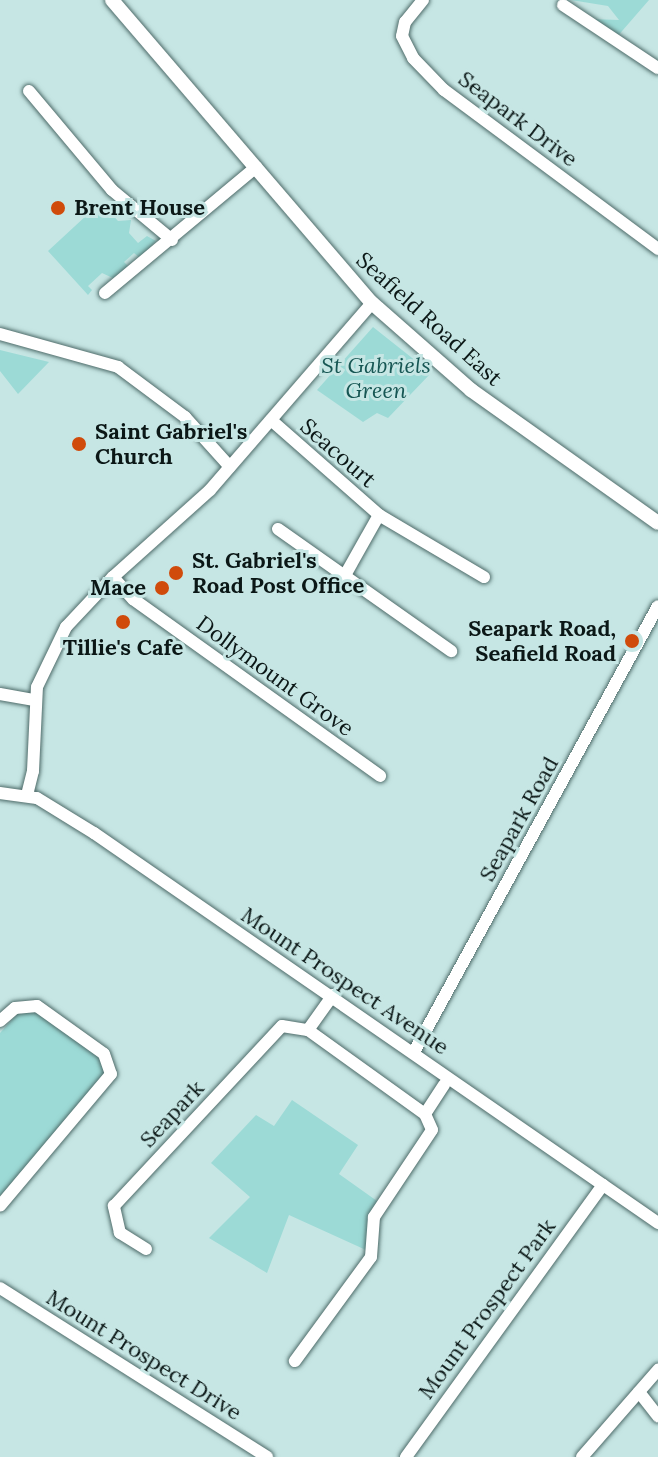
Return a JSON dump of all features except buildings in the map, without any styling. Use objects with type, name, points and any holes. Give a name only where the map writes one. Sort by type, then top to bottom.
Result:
[{"type":"street","name":"Seafield Road East","points":[[112,0],[372,303],[482,398],[658,523]]},
{"type":"street","name":"Seapark Drive","points":[[423,0],[405,22],[402,36],[413,58],[444,90],[658,249]]},
{"type":"street","points":[[563,5],[658,68]]},
{"type":"street","points":[[29,91],[112,190],[172,240]]},
{"type":"street","points":[[105,293],[256,167]]},
{"type":"street","points":[[27,795],[33,771],[34,700],[56,642],[113,577],[230,467],[372,303]]},
{"type":"street","points":[[0,334],[118,367],[185,417],[230,467]]},
{"type":"street","name":"Seacourt","points":[[271,420],[379,515],[484,577]]},
{"type":"street","name":"Seacourt","points":[[344,577],[379,515]]},
{"type":"street","points":[[278,529],[451,651]]},
{"type":"street","name":"Dollymount Grove","points":[[113,577],[133,599],[380,776]]},
{"type":"street","name":"Seapark Road","points":[[414,1052],[658,606]]},
{"type":"street","points":[[0,694],[34,700]]},
{"type":"street","name":"Mount Prospect Avenue","points":[[0,793],[27,795],[94,833],[333,995],[658,1223]]},
{"type":"street","points":[[295,1361],[371,1257],[374,1217],[432,1130],[425,1114],[308,1030],[333,995]]},
{"type":"street","points":[[0,1021],[15,1008],[37,1006],[104,1054],[111,1074],[0,1206]]},
{"type":"street","name":"Seapark","points":[[146,1249],[120,1233],[114,1206],[282,1026],[308,1030]]},
{"type":"street","points":[[425,1114],[444,1085]]},
{"type":"street","name":"Mount Prospect Park","points":[[406,1457],[603,1185]]},
{"type":"street","name":"Mount Prospect Drive","points":[[0,1288],[267,1457]]},
{"type":"street","points":[[582,1457],[658,1370]]},
{"type":"street","points":[[639,1392],[658,1416]]},
{"type":"green space","points":[[571,0],[649,0],[616,38],[590,19],[619,20],[608,6]]},
{"type":"green space","points":[[101,202],[118,221],[131,220],[129,233],[138,243],[147,236],[156,241],[140,258],[134,253],[124,262],[130,268],[115,279],[102,273],[88,286],[92,290],[88,295],[48,251]]},
{"type":"green space","name":"St Gabriels Green","points":[[373,327],[431,373],[388,418],[377,413],[363,422],[317,390]]},
{"type":"green space","points":[[0,350],[49,362],[18,394],[0,371]]},
{"type":"green space","points":[[34,1010],[106,1062],[104,1079],[0,1196],[0,1033],[20,1011]]},
{"type":"green space","points":[[292,1100],[358,1145],[339,1174],[377,1201],[366,1250],[289,1215],[267,1273],[209,1238],[250,1197],[211,1163],[256,1115],[274,1126]]},
{"type":"place","name":"Brent House","points":[[58,208]]},
{"type":"place","name":"Saint Gabriel's Church","points":[[79,444]]},
{"type":"place","name":"St. Gabriel's Road Post Office","points":[[176,573]]},
{"type":"place","name":"Mace","points":[[162,588]]},
{"type":"place","name":"Tillie's Cafe","points":[[123,622]]},
{"type":"place","name":"Seapark Road, Seafield Road","points":[[632,641]]}]
